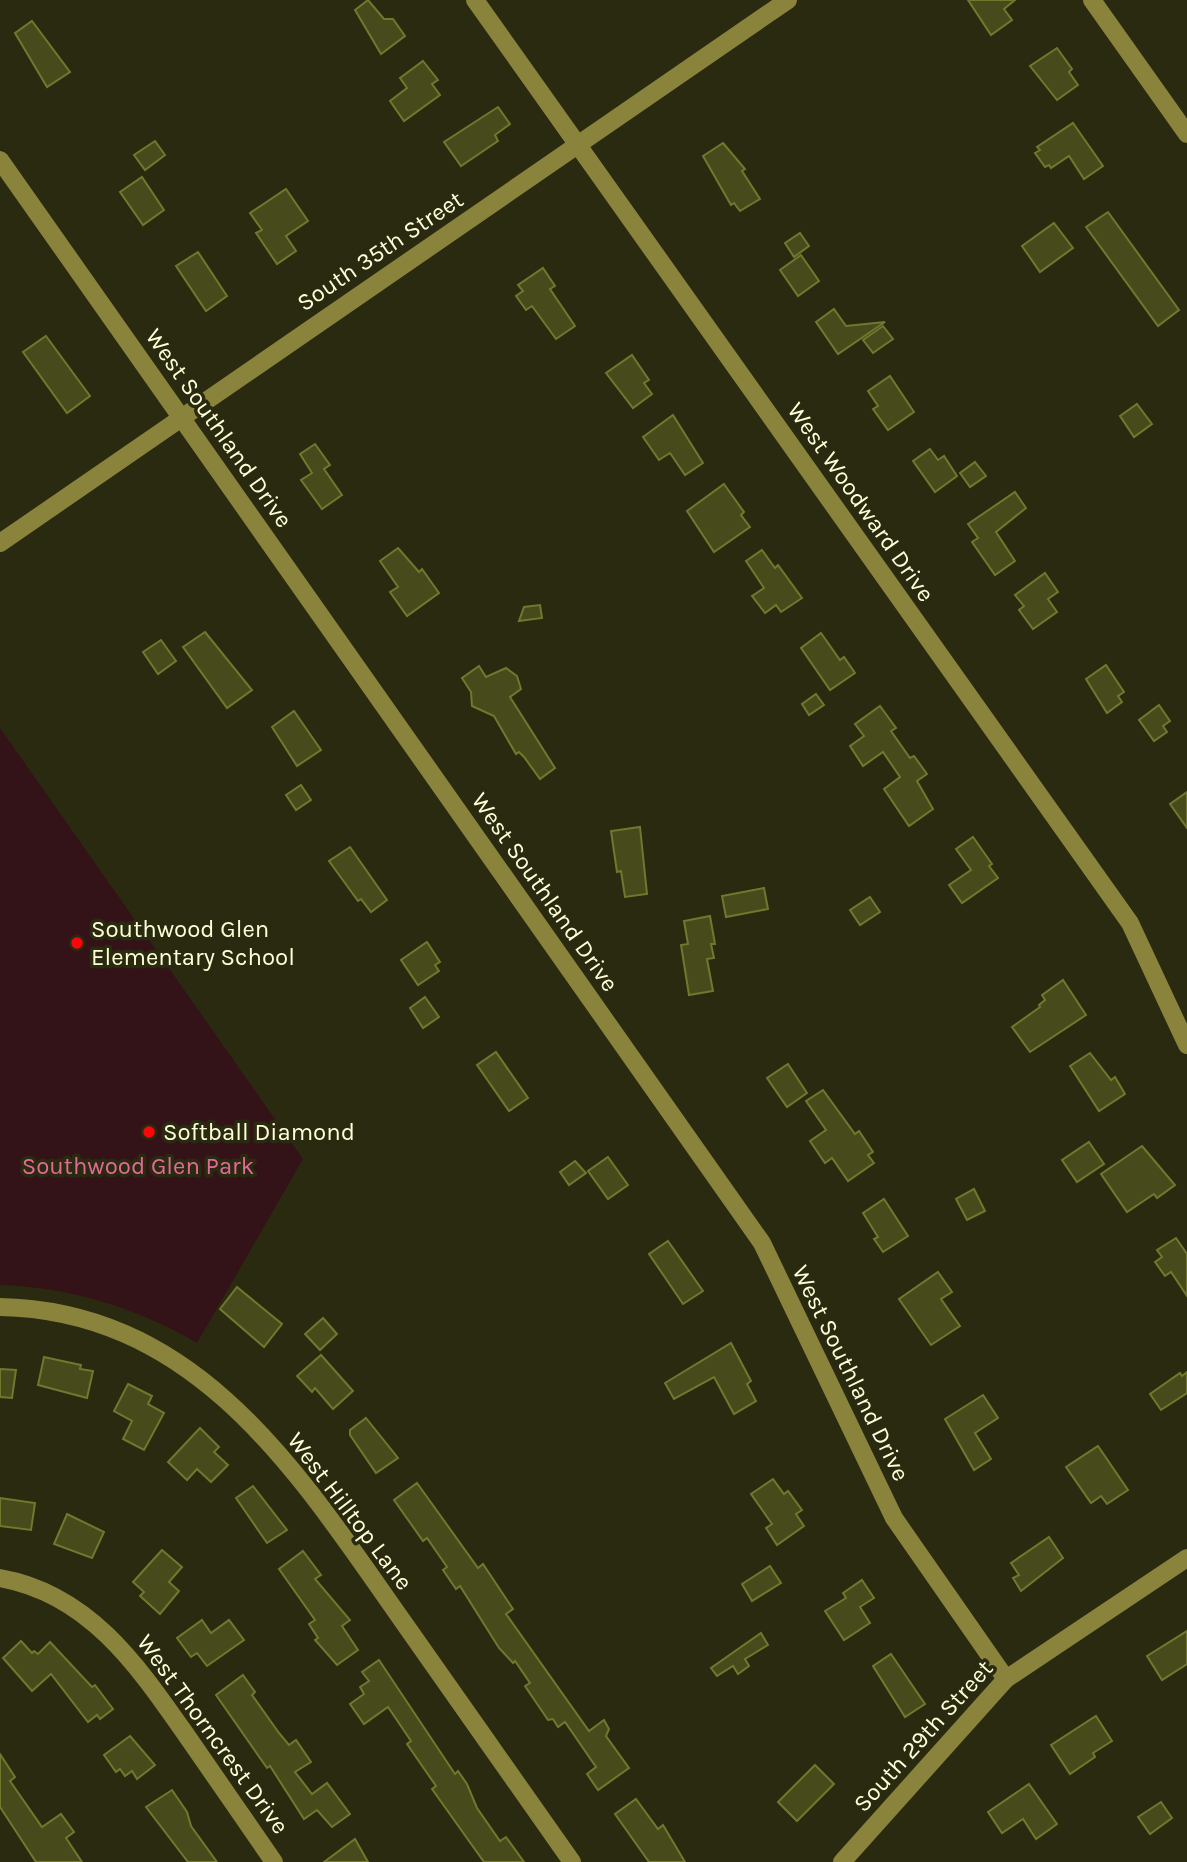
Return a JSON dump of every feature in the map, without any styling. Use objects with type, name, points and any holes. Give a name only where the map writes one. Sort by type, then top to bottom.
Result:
[{"type":"street","name":"West Woodward Drive","points":[[475,0],[1130,923],[1187,1045]]},
{"type":"street","name":"South 35th Street","points":[[0,543],[183,419],[215,392],[788,0]]},
{"type":"street","points":[[1092,0],[1187,134]]},
{"type":"street","name":"West Southland Drive","points":[[0,160],[762,1243],[894,1518],[1006,1679]]},
{"type":"street","name":"West Hilltop Lane","points":[[0,1307],[82,1316],[157,1350],[235,1406],[302,1479],[572,1862]]},
{"type":"street","name":"South 29th Street","points":[[842,1862],[1006,1679],[1187,1558]]},
{"type":"street","name":"West Thorncrest Drive","points":[[0,1578],[52,1595],[79,1611],[110,1635],[138,1667],[274,1862]]},
{"type":"green space","name":"Southwood Glen Park","points":[[0,728],[303,1159],[197,1343],[151,1319],[102,1302],[52,1290],[0,1285]]},
{"type":"building","points":[[368,0],[384,19],[393,19],[405,36],[381,54],[355,10]]},
{"type":"building","points":[[968,0],[1015,0],[1004,9],[1012,20],[991,35]]},
{"type":"building","points":[[32,21],[70,72],[47,87],[15,33]]},
{"type":"building","points":[[1057,48],[1072,69],[1069,72],[1078,85],[1057,100],[1030,66]]},
{"type":"building","points":[[423,61],[438,80],[432,84],[440,95],[404,121],[390,101],[407,88],[400,78]]},
{"type":"building","points":[[498,107],[510,124],[495,135],[498,141],[461,166],[444,142]]},
{"type":"building","points":[[1073,123],[1103,166],[1084,179],[1069,156],[1051,168],[1049,165],[1045,167],[1035,153],[1040,150],[1037,147]]},
{"type":"building","points":[[155,141],[165,155],[145,170],[134,155]]},
{"type":"building","points":[[723,143],[745,169],[742,171],[760,199],[740,211],[734,203],[731,205],[703,156]]},
{"type":"building","points":[[142,177],[164,210],[143,225],[120,192]]},
{"type":"building","points":[[286,189],[308,221],[286,236],[296,251],[277,264],[256,233],[262,230],[250,213]]},
{"type":"building","points":[[1108,212],[1179,310],[1158,326],[1086,227]]},
{"type":"building","points":[[1054,223],[1073,248],[1040,272],[1022,246]]},
{"type":"building","points":[[800,233],[809,246],[794,257],[785,243]]},
{"type":"building","points":[[198,252],[227,296],[206,311],[176,266]]},
{"type":"building","points":[[801,255],[819,281],[798,296],[780,270]]},
{"type":"building","points":[[543,268],[555,286],[550,289],[575,326],[556,339],[532,306],[526,310],[516,296],[523,291],[518,285]]},
{"type":"building","points":[[834,309],[846,326],[885,322],[838,354],[816,322]]},
{"type":"building","points":[[883,326],[893,339],[873,353],[863,340]]},
{"type":"building","points":[[46,336],[90,396],[67,413],[23,352]]},
{"type":"building","points":[[632,355],[649,380],[644,383],[652,394],[633,408],[606,373]]},
{"type":"building","points":[[890,376],[914,412],[888,430],[873,409],[878,406],[868,391]]},
{"type":"building","points":[[1137,404],[1152,424],[1134,437],[1120,416]]},
{"type":"building","points":[[673,415],[703,463],[685,475],[670,453],[659,460],[643,437]]},
{"type":"building","points":[[315,444],[330,465],[324,469],[342,495],[322,509],[301,480],[312,473],[300,454]]},
{"type":"building","points":[[930,449],[938,460],[944,456],[957,476],[935,492],[913,461]]},
{"type":"building","points":[[975,462],[986,476],[970,487],[960,473]]},
{"type":"building","points":[[724,484],[744,512],[741,515],[750,527],[714,552],[687,511]]},
{"type":"building","points":[[1015,492],[1026,508],[996,532],[1015,561],[995,575],[972,542],[978,538],[968,524]]},
{"type":"building","points":[[398,548],[419,572],[422,569],[439,593],[407,616],[390,592],[398,587],[380,561]]},
{"type":"building","points":[[762,550],[775,568],[778,565],[802,598],[781,612],[776,605],[765,613],[752,596],[764,588],[746,561]]},
{"type":"building","points":[[1045,573],[1058,592],[1048,599],[1057,612],[1033,629],[1019,610],[1024,606],[1015,595]]},
{"type":"building","points":[[540,605],[542,618],[519,621],[524,607]]},
{"type":"building","points":[[205,632],[252,690],[227,708],[183,647]]},
{"type":"building","points":[[821,633],[840,660],[844,657],[855,673],[830,690],[801,648]]},
{"type":"building","points":[[161,640],[176,661],[158,674],[143,652]]},
{"type":"building","points":[[1106,665],[1124,692],[1118,696],[1122,702],[1107,713],[1086,679]]},
{"type":"building","points":[[479,666],[486,677],[506,668],[517,676],[521,689],[510,697],[555,768],[540,779],[524,757],[519,752],[516,754],[494,716],[472,706],[471,692],[462,678]]},
{"type":"building","points":[[816,694],[824,705],[809,715],[802,704]]},
{"type":"building","points":[[1159,705],[1170,721],[1163,726],[1167,732],[1154,741],[1139,720]]},
{"type":"building","points":[[880,706],[896,728],[891,731],[910,758],[914,756],[927,774],[917,781],[933,809],[909,826],[884,789],[900,777],[883,752],[863,766],[850,746],[864,736],[855,724]]},
{"type":"building","points":[[294,711],[321,750],[297,766],[272,727]]},
{"type":"building","points":[[301,785],[311,800],[296,810],[286,795]]},
{"type":"building","points":[[1187,792],[1187,828],[1170,804]]},
{"type":"building","points":[[640,827],[647,894],[625,897],[621,871],[617,872],[611,831]]},
{"type":"building","points":[[973,837],[992,864],[989,866],[998,878],[962,903],[949,885],[971,870],[956,849]]},
{"type":"building","points":[[350,847],[387,900],[371,912],[361,899],[358,901],[329,861]]},
{"type":"building","points":[[764,888],[768,909],[726,917],[722,896]]},
{"type":"building","points":[[870,897],[880,912],[860,925],[850,910]]},
{"type":"building","points":[[710,916],[715,944],[711,944],[714,958],[707,959],[713,991],[689,995],[681,945],[688,944],[684,921]]},
{"type":"building","points":[[427,942],[440,962],[435,965],[439,971],[418,985],[401,960]]},
{"type":"building","points":[[1063,980],[1086,1015],[1030,1052],[1012,1027],[1040,1007],[1045,1000],[1042,995]]},
{"type":"building","points":[[425,997],[439,1017],[423,1028],[410,1008]]},
{"type":"building","points":[[496,1052],[528,1098],[509,1111],[477,1065]]},
{"type":"building","points":[[1090,1053],[1111,1080],[1115,1077],[1125,1094],[1099,1111],[1070,1066]]},
{"type":"building","points":[[788,1064],[807,1093],[787,1107],[767,1078]]},
{"type":"building","points":[[823,1090],[855,1134],[859,1131],[873,1152],[868,1155],[874,1163],[848,1181],[832,1158],[825,1163],[810,1141],[826,1130],[806,1101]]},
{"type":"building","points":[[1089,1142],[1104,1164],[1077,1182],[1062,1160]]},
{"type":"building","points":[[1142,1146],[1175,1185],[1157,1198],[1154,1194],[1127,1212],[1101,1174]]},
{"type":"building","points":[[608,1157],[628,1185],[608,1199],[588,1171]]},
{"type":"building","points":[[575,1161],[586,1173],[569,1185],[560,1172]]},
{"type":"building","points":[[974,1189],[985,1211],[967,1220],[956,1199]]},
{"type":"building","points":[[884,1199],[908,1236],[883,1252],[874,1239],[878,1237],[863,1213]]},
{"type":"building","points":[[1176,1238],[1187,1254],[1187,1296],[1171,1272],[1165,1276],[1155,1262],[1162,1257],[1157,1250]]},
{"type":"building","points":[[668,1241],[703,1291],[683,1304],[649,1254]]},
{"type":"building","points":[[938,1272],[952,1292],[941,1299],[960,1326],[931,1345],[899,1299]]},
{"type":"building","points":[[237,1287],[282,1324],[264,1347],[220,1309]]},
{"type":"building","points":[[323,1318],[337,1334],[320,1350],[305,1334]]},
{"type":"building","points":[[731,1343],[751,1381],[747,1384],[756,1401],[734,1414],[714,1377],[674,1399],[665,1383]]},
{"type":"building","points":[[321,1355],[353,1391],[333,1409],[315,1388],[312,1392],[297,1376]]},
{"type":"building","points":[[44,1357],[81,1365],[80,1369],[93,1371],[87,1398],[38,1385]]},
{"type":"building","points":[[0,1369],[16,1370],[12,1398],[0,1397]]},
{"type":"building","points":[[1187,1372],[1187,1393],[1161,1410],[1150,1394],[1180,1373],[1182,1376]]},
{"type":"building","points":[[128,1384],[152,1396],[148,1404],[164,1413],[144,1450],[123,1439],[132,1421],[114,1411]]},
{"type":"building","points":[[983,1395],[998,1418],[975,1433],[991,1459],[974,1470],[945,1419]]},
{"type":"building","points":[[366,1418],[398,1458],[376,1473],[350,1435],[350,1430]]},
{"type":"building","points":[[200,1428],[219,1447],[214,1452],[228,1465],[211,1482],[197,1469],[187,1480],[168,1462]]},
{"type":"building","points":[[1098,1446],[1128,1490],[1107,1504],[1101,1496],[1091,1503],[1066,1467]]},
{"type":"building","points":[[773,1479],[784,1494],[788,1491],[802,1510],[796,1514],[804,1526],[777,1545],[766,1528],[772,1524],[751,1494]]},
{"type":"building","points":[[417,1483],[478,1568],[483,1564],[513,1609],[506,1614],[589,1731],[604,1720],[609,1729],[606,1736],[629,1768],[598,1790],[587,1774],[596,1767],[565,1722],[558,1727],[553,1719],[548,1720],[525,1686],[530,1683],[515,1661],[513,1663],[499,1648],[460,1586],[456,1589],[443,1570],[447,1567],[427,1538],[423,1541],[394,1500]]},
{"type":"building","points":[[253,1486],[287,1530],[267,1543],[236,1498]]},
{"type":"building","points":[[0,1498],[35,1503],[31,1530],[0,1526]]},
{"type":"building","points":[[67,1514],[104,1532],[92,1558],[54,1544]]},
{"type":"building","points":[[1049,1537],[1063,1558],[1021,1591],[1013,1578],[1019,1575],[1011,1563]]},
{"type":"building","points":[[162,1550],[182,1567],[169,1582],[179,1591],[160,1614],[140,1596],[144,1592],[133,1582]]},
{"type":"building","points":[[303,1551],[321,1575],[315,1579],[350,1620],[342,1626],[358,1650],[337,1665],[315,1640],[318,1638],[309,1624],[315,1620],[279,1569]]},
{"type":"building","points":[[770,1566],[781,1583],[752,1601],[742,1584]]},
{"type":"building","points":[[862,1580],[874,1598],[860,1607],[870,1623],[844,1640],[825,1611],[846,1598],[843,1593]]},
{"type":"building","points":[[202,1620],[211,1633],[229,1620],[244,1640],[207,1666],[197,1653],[191,1657],[177,1638]]},
{"type":"building","points":[[1187,1631],[1187,1664],[1162,1680],[1147,1656]]},
{"type":"building","points":[[761,1633],[768,1645],[745,1659],[749,1666],[738,1674],[733,1666],[717,1676],[711,1668]]},
{"type":"building","points":[[21,1641],[32,1653],[34,1651],[38,1654],[50,1642],[92,1687],[95,1685],[113,1709],[100,1719],[97,1715],[88,1722],[51,1674],[32,1691],[3,1658]]},
{"type":"building","points":[[891,1654],[925,1704],[905,1717],[873,1666]]},
{"type":"building","points":[[379,1660],[455,1774],[458,1771],[467,1784],[477,1808],[500,1841],[506,1837],[524,1862],[484,1862],[432,1789],[436,1786],[407,1744],[411,1741],[388,1707],[364,1724],[350,1704],[364,1694],[360,1687],[369,1681],[362,1672]]},
{"type":"building","points":[[243,1675],[255,1692],[252,1695],[279,1733],[289,1745],[296,1740],[311,1762],[295,1772],[312,1794],[327,1783],[350,1814],[332,1827],[317,1810],[304,1819],[270,1766],[267,1768],[216,1695]]},
{"type":"building","points":[[1096,1716],[1112,1741],[1093,1753],[1095,1757],[1070,1774],[1051,1745]]},
{"type":"building","points":[[130,1736],[155,1765],[137,1779],[132,1771],[125,1776],[120,1769],[116,1772],[104,1755]]},
{"type":"building","points":[[0,1754],[15,1777],[10,1781],[42,1827],[61,1814],[74,1832],[66,1838],[82,1862],[36,1862],[0,1807]]},
{"type":"building","points":[[815,1765],[834,1784],[797,1821],[778,1802]]},
{"type":"building","points":[[1029,1784],[1057,1824],[1036,1839],[1023,1819],[1002,1833],[988,1812]]},
{"type":"building","points":[[172,1790],[187,1812],[191,1826],[217,1862],[188,1862],[146,1807]]},
{"type":"building","points":[[636,1799],[658,1829],[663,1825],[685,1862],[649,1862],[615,1814]]},
{"type":"building","points":[[1161,1802],[1172,1818],[1150,1834],[1138,1817]]},
{"type":"building","points":[[355,1839],[368,1862],[324,1862]]},
{"type":"place","name":"Southwood Glen Elementary School","points":[[77,943]]},
{"type":"place","name":"Softball Diamond","points":[[149,1132]]}]
